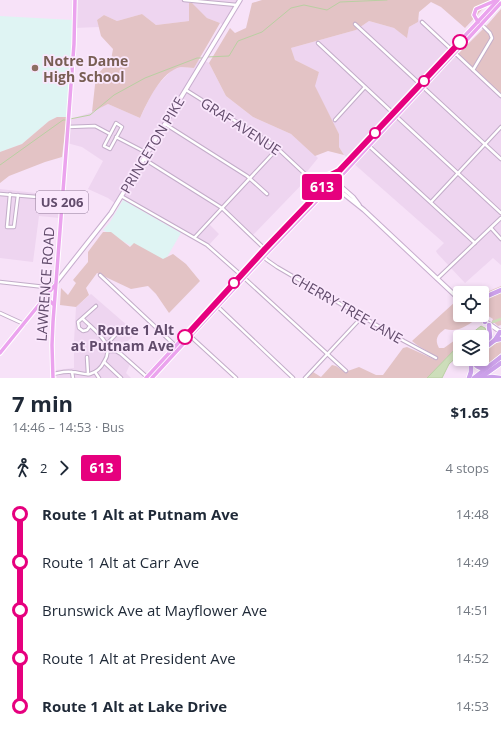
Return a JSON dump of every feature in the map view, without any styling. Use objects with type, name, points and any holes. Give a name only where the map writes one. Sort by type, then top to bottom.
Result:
[{"type":"highway","points":[[489,295],[501,290]]},
{"type":"highway","points":[[486,322],[489,330]]},
{"type":"highway","points":[[489,345],[501,332]]},
{"type":"highway","points":[[495,340],[501,339]]},
{"type":"highway","points":[[474,378],[501,357]]},
{"type":"highway","points":[[480,378],[501,362]]},
{"type":"highway","points":[[489,366],[493,363]]},
{"type":"highway","points":[[469,378],[470,366]]},
{"type":"highway","points":[[478,366],[485,368],[488,366]]},
{"type":"highway","points":[[485,378],[500,378]]},
{"type":"main road","name":"LAWRENCE ROAD","points":[[53,376],[52,345],[55,284],[69,118],[74,44],[75,0]]},
{"type":"main road","name":"PRINCETON PIKE","points":[[55,284],[104,223],[240,0]]},
{"type":"main road","points":[[480,23],[474,15],[476,9],[498,0]]},
{"type":"main road","points":[[148,378],[295,220],[330,187],[337,183],[395,115],[480,23],[498,0]]},
{"type":"main road","points":[[480,23],[501,3]]},
{"type":"main road","points":[[295,220],[326,183],[327,177],[339,171],[395,115]]},
{"type":"main road","points":[[333,174],[337,177],[337,183],[360,207],[453,294]]},
{"type":"main road","points":[[326,183],[330,187]]},
{"type":"main road","name":"US 206","points":[[0,353],[55,284]]},
{"type":"main road","points":[[38,306],[48,300],[54,305]]},
{"type":"main road","points":[[484,322],[501,332]]},
{"type":"street","points":[[184,0],[237,5]]},
{"type":"street","points":[[422,22],[501,96]]},
{"type":"street","points":[[473,70],[492,38],[490,33],[480,23]]},
{"type":"street","points":[[355,24],[501,159]]},
{"type":"street","points":[[318,44],[501,214]]},
{"type":"street","points":[[335,120],[365,87]]},
{"type":"street","name":"GRAF AVENUE","points":[[186,90],[278,148],[305,174],[309,177],[314,177]]},
{"type":"street","points":[[116,123],[122,127],[116,137],[110,149],[104,146],[116,123]]},
{"type":"street","points":[[165,124],[250,178],[267,194]]},
{"type":"street","points":[[68,127],[95,126],[110,134]]},
{"type":"street","points":[[432,202],[501,127]]},
{"type":"street","points":[[116,137],[147,153]]},
{"type":"street","points":[[369,145],[475,243]]},
{"type":"street","points":[[195,237],[278,148]]},
{"type":"street","points":[[143,159],[222,208],[266,250]]},
{"type":"street","points":[[0,194],[62,199]]},
{"type":"street","points":[[10,194],[7,227],[14,228],[18,195]]},
{"type":"street","points":[[121,196],[195,237],[207,246],[243,276],[346,371]]},
{"type":"street","points":[[437,279],[501,218]]},
{"type":"street","points":[[491,228],[501,239]]},
{"type":"street","name":"CHERRY TREE LANE","points":[[262,255],[277,267],[404,342],[436,358]]},
{"type":"street","points":[[100,275],[177,348]]},
{"type":"street","points":[[0,282],[52,289]]},
{"type":"street","points":[[90,326],[87,330],[80,330],[78,322],[96,306]]},
{"type":"street","points":[[216,306],[293,378]]},
{"type":"street","points":[[0,313],[24,324]]},
{"type":"street","points":[[305,378],[362,317]]},
{"type":"street","points":[[53,376],[72,372],[88,374],[95,372],[104,362],[109,351],[107,344],[83,319]]},
{"type":"street","points":[[107,344],[121,329]]},
{"type":"street","points":[[189,335],[236,378]]},
{"type":"street","points":[[109,351],[116,351],[121,354],[148,378]]},
{"type":"street","points":[[87,357],[88,374]]},
{"type":"street","points":[[104,362],[121,378]]},
{"type":"street","points":[[72,372],[73,378]]},
{"type":"street","points":[[95,372],[99,378]]},
{"type":"shaded area","points":[[75,0],[240,0],[225,25],[207,18],[191,3],[189,4],[189,21],[156,25],[142,14],[117,21],[104,15],[97,20],[99,27],[74,28]]},
{"type":"shaded area","points":[[262,0],[491,0],[465,28],[441,7],[431,2],[419,12],[418,22],[409,27],[407,38],[394,28],[369,21],[356,30],[291,48],[295,60],[319,72],[315,86],[339,134],[339,147],[344,155],[328,151],[315,156],[291,134],[253,117],[226,96],[209,63],[230,28],[235,33],[246,28],[252,3]]},
{"type":"shaded area","points":[[189,3],[192,3],[207,18],[220,23],[194,68],[181,67],[167,74],[156,88],[140,118],[108,104],[92,112],[96,76],[111,60],[113,49],[101,36],[97,20],[104,15],[117,21],[142,14],[156,25],[189,21]]},
{"type":"shaded area","points":[[501,9],[501,94],[458,54]]},
{"type":"shaded area","name":"Notre Dame High School","points":[[0,16],[73,20],[67,117],[57,117],[49,121],[22,144],[0,152]]},
{"type":"shaded area","points":[[418,19],[501,94],[501,265],[493,258],[465,283],[437,253],[436,251],[444,243],[344,155],[339,147],[339,134],[314,86],[319,72],[295,60],[291,48],[356,30],[369,21],[394,28],[407,37],[409,27],[418,22]]},
{"type":"shaded area","points":[[198,60],[203,60],[209,63],[226,96],[253,117],[291,134],[318,158],[305,174],[309,177],[252,236],[222,208],[208,223],[219,234],[208,246],[122,196],[116,204],[108,198],[88,189],[103,161],[82,147],[67,143],[69,120],[92,112],[108,104],[140,118],[154,89],[172,70],[181,67],[194,68]]},
{"type":"shaded area","points":[[57,117],[67,117],[62,157],[9,176],[0,183],[0,152],[22,144],[49,121]]},
{"type":"shaded area","points":[[0,189],[62,196],[60,218],[39,216],[33,262],[0,258]]},
{"type":"shaded area","points":[[123,200],[181,233],[163,264],[103,230],[110,222]]},
{"type":"shaded area","points":[[103,232],[111,232],[130,247],[134,243],[163,259],[173,254],[186,264],[200,281],[169,313],[156,294],[148,286],[131,289],[97,273],[86,288],[89,295],[76,307],[60,305],[61,288],[68,295],[76,283],[73,280],[88,262],[88,252]]},
{"type":"shaded area","points":[[501,286],[501,325],[498,326],[489,316],[489,291]]},
{"type":"shaded area","points":[[91,294],[136,333],[120,349],[130,364],[126,373],[131,378],[57,378],[56,370],[74,368],[76,307]]},
{"type":"shaded area","points":[[453,304],[453,322],[472,322],[454,330],[445,329],[440,333],[437,339],[439,348],[444,348],[453,341],[453,351],[427,378],[307,378],[313,372],[321,377],[332,365],[345,372],[359,367],[376,375],[383,375],[403,348],[407,347],[436,360],[437,357],[412,341]]},
{"type":"shaded area","points":[[481,326],[486,330],[476,330]]},
{"type":"shaded area","points":[[501,341],[501,353],[489,363],[489,348]]},
{"type":"shaded area","points":[[453,351],[453,360],[449,364],[442,378],[427,378]]},
{"type":"waterway","points":[[207,57],[229,56],[238,41],[262,32],[291,8],[304,5],[327,10],[340,2],[387,0]]},
{"type":"waterway","points":[[70,119],[90,115],[114,95],[145,78],[197,58],[204,58]]},
{"type":"waterway","points":[[0,165],[63,120],[67,120]]},
{"type":"waterway","points":[[493,322],[501,319]]},
{"type":"bus line","name":"613","points":[[185,337],[309,203],[326,183],[327,177],[339,171],[460,42]]},
{"type":"place","name":"Notre Dame High School","points":[[35,68]]},
{"type":"place","name":"Route 1 Alt at Putnam Ave","points":[[185,337]]}]
